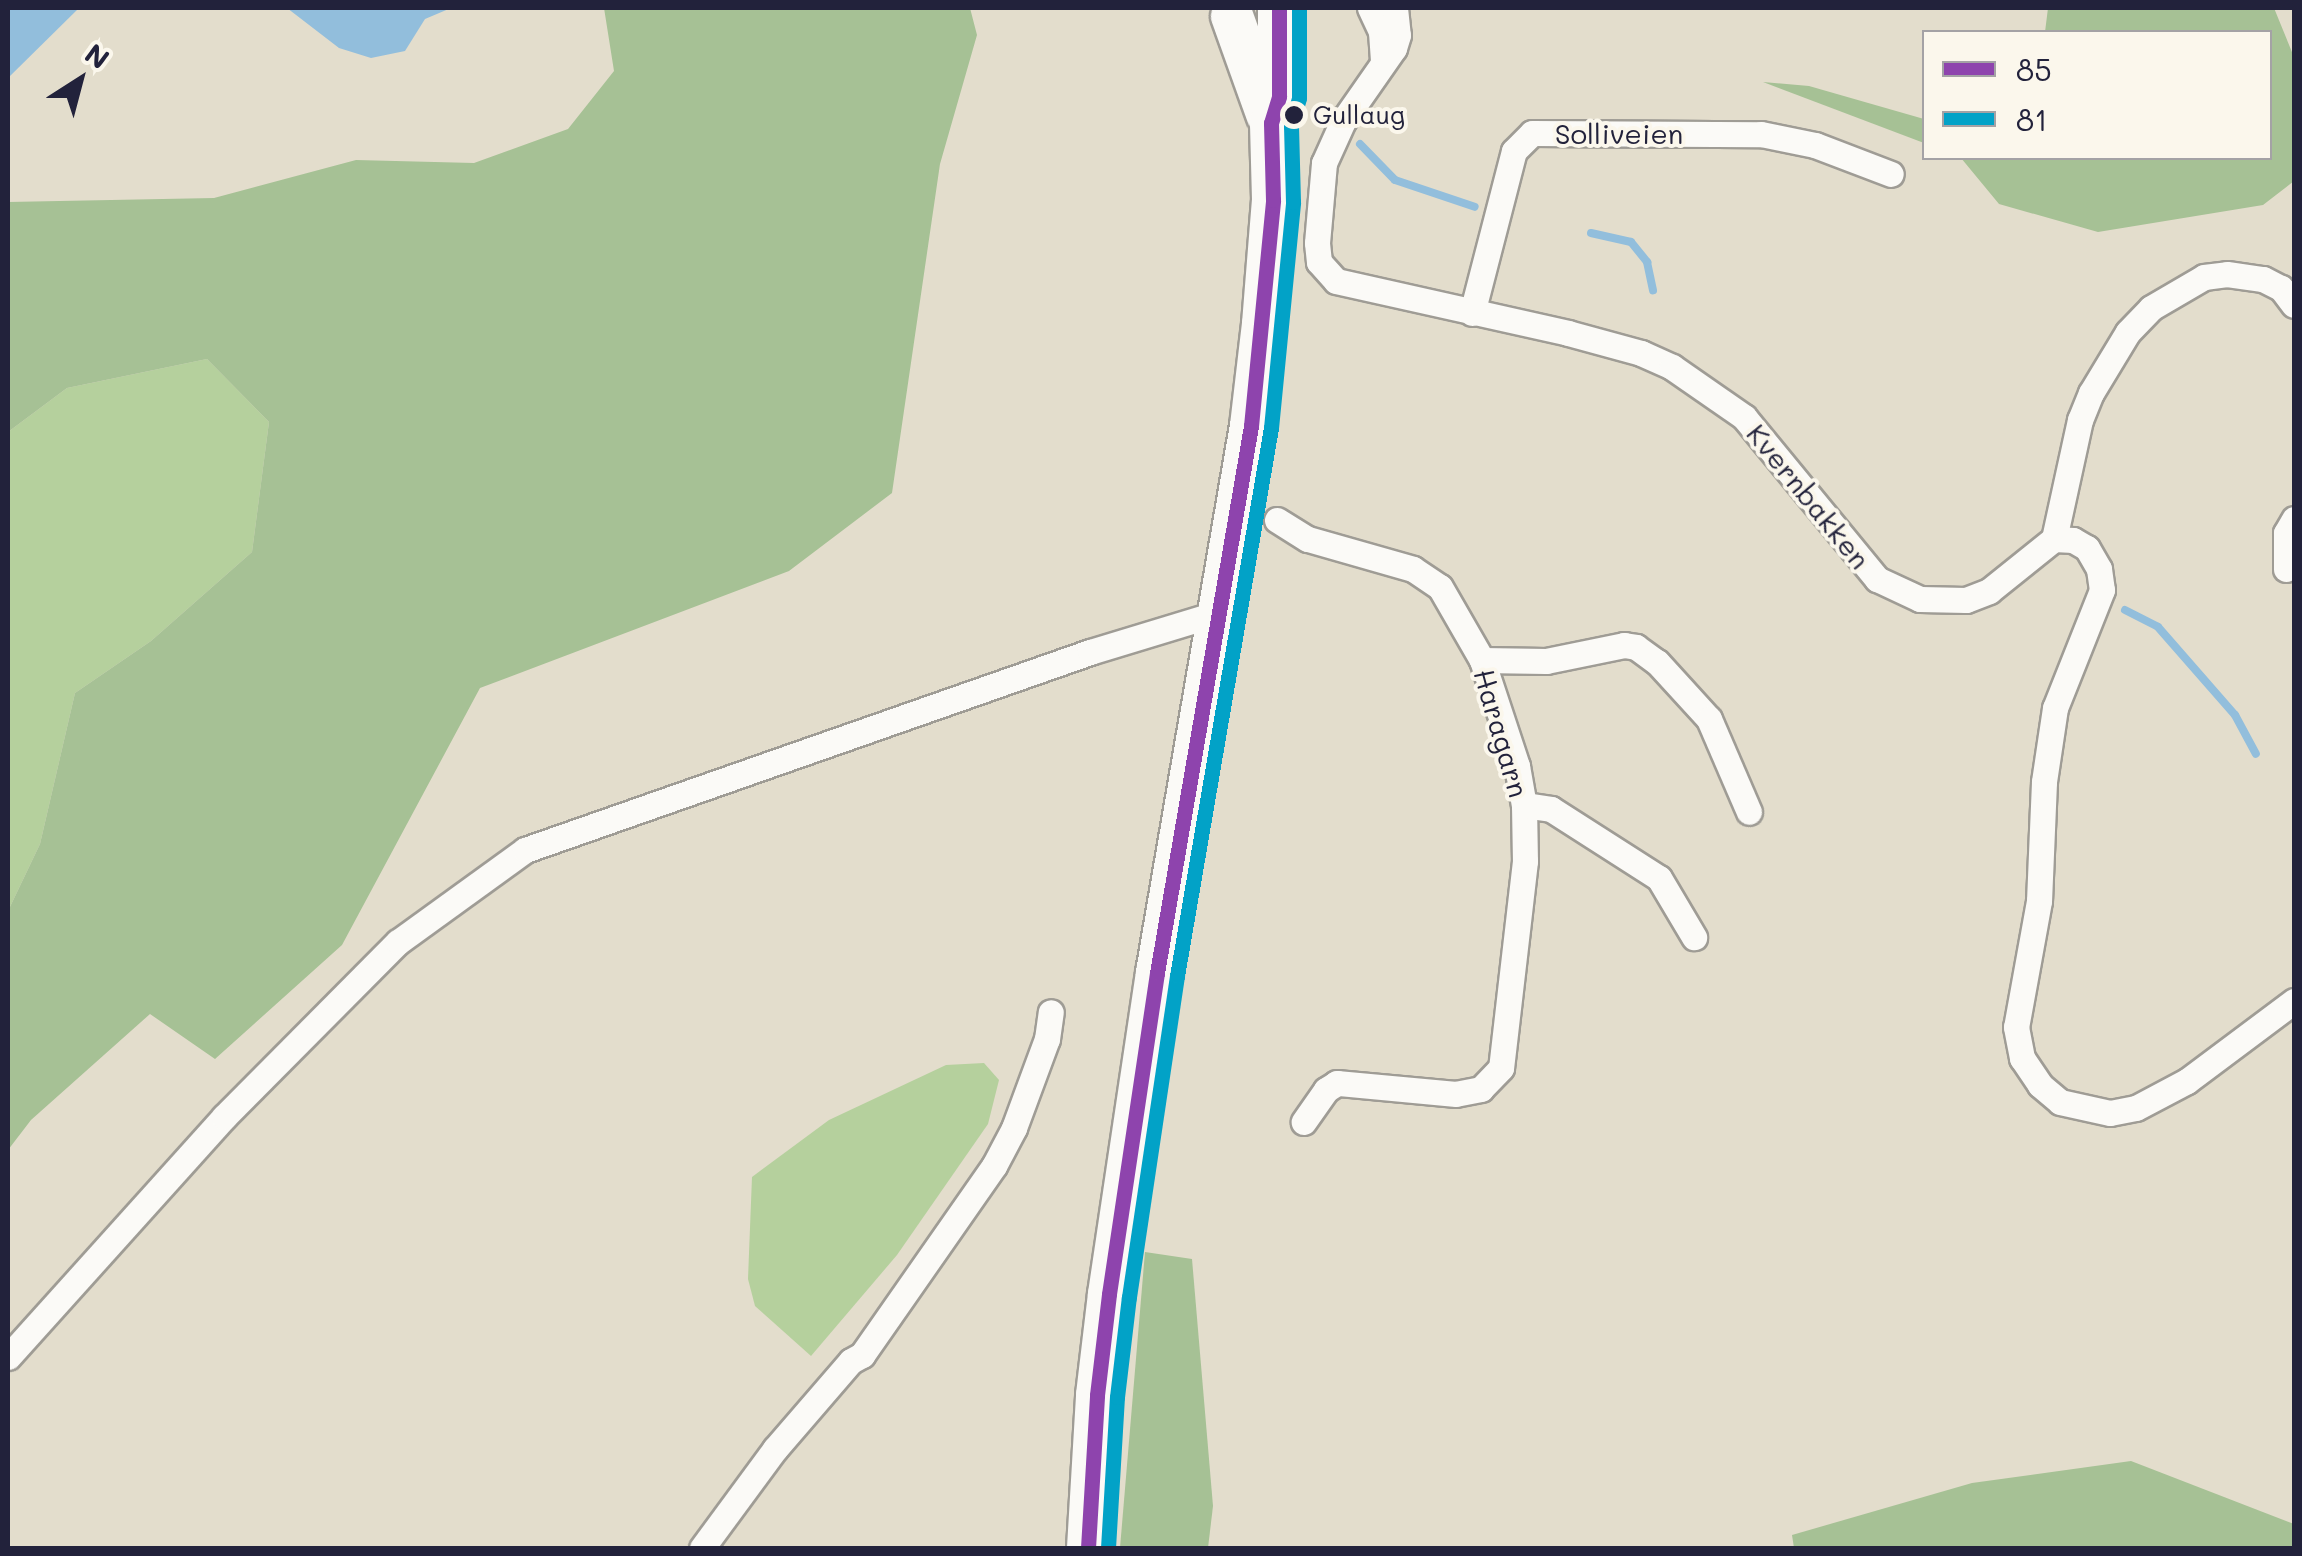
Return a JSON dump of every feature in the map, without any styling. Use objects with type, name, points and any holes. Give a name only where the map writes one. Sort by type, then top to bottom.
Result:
[{"type":"highway","points":[[1088,1548],[1096,1395],[1108,1294],[1264,324],[1273,200],[1271,123],[1278,96],[1280,8],[1258,18],[1223,12]]},
{"type":"highway","points":[[1223,12],[1271,123]]},
{"type":"street","points":[[1370,8],[1381,32],[1382,63]]},
{"type":"street","name":"Kvernbakken","points":[[1396,8],[1398,34],[1343,121],[1324,163],[1316,242],[1320,262],[1346,287],[1621,346],[1696,382],[1744,417],[1770,444],[1877,579],[1920,600],[1966,600],[1988,591],[2028,564],[2054,539]]},
{"type":"street","name":"Solliveien","points":[[1472,313],[1514,150],[1532,133],[1776,136],[1815,144],[1891,174]]},
{"type":"street","points":[[2294,304],[2281,288],[2263,280],[2227,274],[2204,277],[2151,308],[2128,332],[2090,392],[2080,420],[2054,539],[2073,540],[2087,548],[2099,569],[2102,590],[2055,708],[2044,782],[2039,901],[2016,1027],[2022,1058],[2040,1085],[2060,1102],[2110,1113],[2136,1108],[2187,1080],[2294,1001]]},
{"type":"street","points":[[2286,569],[2286,533],[2294,519]]},
{"type":"street","name":"Haragarn","points":[[1277,520],[1308,538],[1414,568],[1440,587],[1455,607],[1482,660],[1517,766],[1524,805],[1525,860],[1501,1068],[1482,1088],[1456,1094],[1337,1083],[1326,1090],[1304,1122]]},
{"type":"street","points":[[8,1358],[224,1117],[398,942],[524,850],[1090,652],[1218,614]]},
{"type":"street","points":[[1482,660],[1546,660],[1624,645],[1636,647],[1657,662],[1709,719],[1749,812]]},
{"type":"street","points":[[1524,805],[1550,810],[1659,878],[1694,937]]},
{"type":"street","points":[[702,1548],[775,1448],[851,1362],[862,1355],[994,1166],[1034,1075],[1051,1012]]},
{"type":"green space","points":[[604,8],[970,8],[977,35],[940,164],[892,493],[789,571],[480,688],[342,945],[215,1059],[150,1014],[31,1120],[8,1150],[8,911],[40,844],[75,693],[151,641],[252,552],[269,422],[207,359],[67,388],[8,432],[8,202],[214,198],[356,160],[474,163],[568,129],[614,71]]},
{"type":"green space","points":[[2048,8],[2274,8],[2294,57],[2294,181],[2263,205],[2098,232],[1999,204],[1963,160],[2272,160],[2272,30],[2045,30]]},
{"type":"green space","points":[[1763,82],[1809,86],[1922,118],[1922,142]]},
{"type":"green space","points":[[207,359],[269,422],[252,552],[151,641],[75,693],[40,844],[8,911],[8,432],[67,388]]},
{"type":"green space","points":[[984,1063],[999,1080],[988,1124],[897,1255],[811,1356],[755,1306],[748,1279],[752,1177],[829,1120],[946,1065]]},
{"type":"green space","points":[[1145,1252],[1192,1259],[1213,1506],[1208,1548],[1120,1548]]},
{"type":"green space","points":[[2131,1461],[2294,1524],[2294,1548],[1794,1548],[1792,1535],[1972,1483]]},
{"type":"water","points":[[8,8],[79,8],[8,78]]},
{"type":"water","points":[[287,8],[451,8],[425,19],[405,51],[371,58],[339,48]]},
{"type":"waterway","points":[[1360,144],[1395,180],[1475,207]]},
{"type":"waterway","points":[[1591,233],[1631,242],[1647,262],[1653,290]]},
{"type":"waterway","points":[[2125,610],[2158,627],[2235,715],[2256,754]]},
{"type":"transit line","name":"85","points":[[1088,1548],[1097,1395],[1109,1294],[1157,973],[1251,426],[1273,200],[1271,123],[1279,96],[1279,9]]},
{"type":"transit line","name":"81","points":[[1108,1548],[1117,1397],[1129,1297],[1177,976],[1271,428],[1293,202],[1291,126],[1299,98],[1299,9]]},
{"type":"place","name":"Gullaug","points":[[1294,115]]}]
